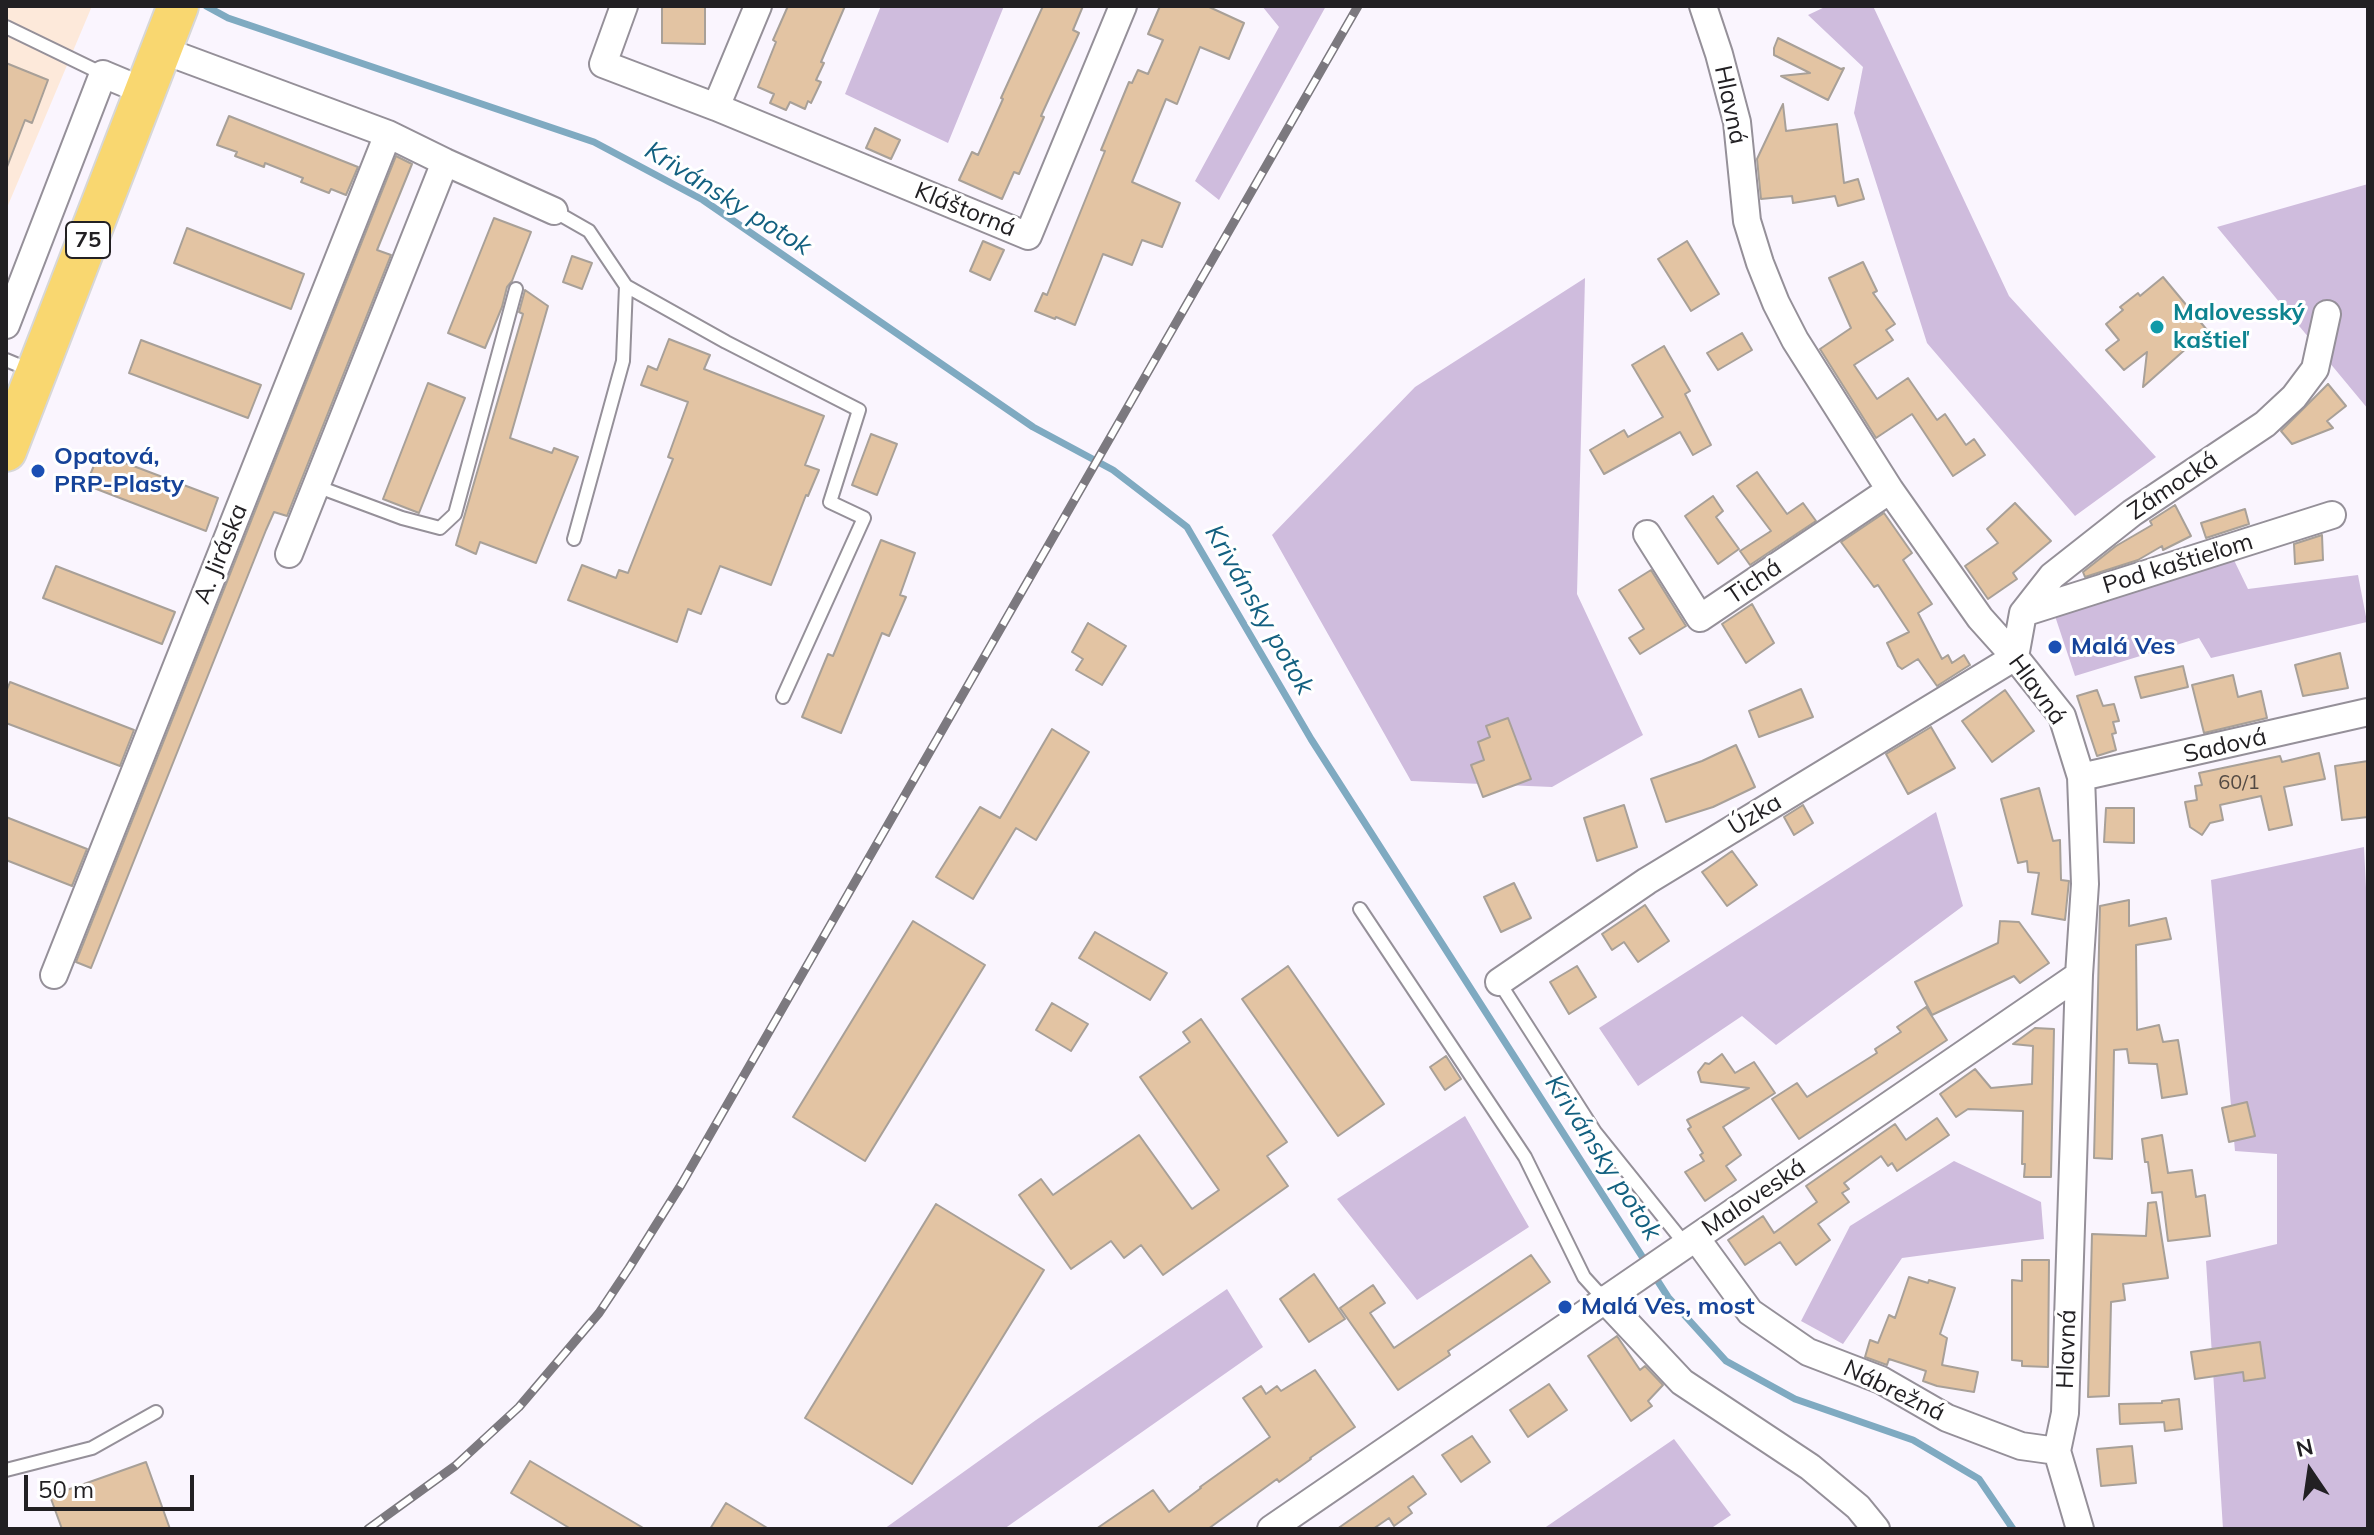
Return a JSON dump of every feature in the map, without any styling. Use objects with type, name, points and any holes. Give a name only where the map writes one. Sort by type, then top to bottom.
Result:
[{"type":"main road","name":"75","points":[[6,451],[21,366],[146,92],[170,28]]},
{"type":"street","points":[[624,6],[603,64],[716,107],[758,6]]},
{"type":"street","name":"Kláštorná","points":[[716,107],[1028,236],[1123,6]]},
{"type":"street","name":"Hlavná","points":[[1703,6],[1737,122],[1747,221],[1776,303],[1795,340],[1890,490],[1980,618],[2062,716],[2081,777],[2085,884],[2079,975],[2065,1413],[2057,1451]]},
{"type":"street","points":[[170,28],[445,162],[554,211]]},
{"type":"street","points":[[6,325],[103,74],[146,92]]},
{"type":"street","name":"A. Jiráska","points":[[54,975],[388,134]]},
{"type":"street","points":[[289,554],[445,162]]},
{"type":"street","name":"Zámocká","points":[[2015,657],[2023,613],[2052,576],[2132,513],[2265,424],[2294,397],[2315,369],[2327,314]]},
{"type":"street","name":"Tichá","points":[[1647,534],[1700,618],[1890,490]]},
{"type":"street","name":"Pod kaštieľom","points":[[2023,613],[2332,515]]},
{"type":"street","name":"Úzka","points":[[1499,982],[1647,881],[2015,657]]},
{"type":"street","name":"Sadová","points":[[2081,777],[2368,712]]},
{"type":"street","name":"Maloveská","points":[[1271,1529],[2079,975]]},
{"type":"street","name":"Nábrežná","points":[[1685,1245],[1750,1312],[1808,1352],[1881,1380],[1947,1418],[2021,1446],[2057,1451]]},
{"type":"street","points":[[1609,1296],[1682,1382],[1810,1467],[1858,1507],[1876,1529]]},
{"type":"street","points":[[2057,1451],[2080,1529]]},
{"type":"lane","points":[[6,27],[103,74]]},
{"type":"lane","points":[[554,211],[589,231],[626,286],[726,342],[859,410],[830,502],[864,518],[783,697]]},
{"type":"lane","points":[[574,539],[623,361],[626,286]]},
{"type":"lane","points":[[316,486],[402,518],[440,528],[455,514],[516,289]]},
{"type":"lane","points":[[1360,909],[1525,1157],[1584,1277],[1609,1296]]},
{"type":"lane","points":[[1499,982],[1595,1132],[1685,1245]]},
{"type":"lane","points":[[6,1470],[92,1448],[156,1412]]},
{"type":"shaded area","points":[[6,6],[92,6],[6,210]]},
{"type":"shaded area","points":[[881,6],[1004,6],[948,143],[845,94]]},
{"type":"shaded area","points":[[1262,6],[1326,6],[1219,200],[1195,181],[1279,27]]},
{"type":"shaded area","points":[[1827,6],[1873,6],[2009,296],[2156,457],[2075,516],[1927,343],[1854,113],[1863,67],[1808,15]]},
{"type":"shaded area","points":[[2368,184],[2368,409],[2217,227]]},
{"type":"shaded area","points":[[1585,278],[1577,594],[1643,735],[1552,787],[1411,781],[1272,535],[1415,387]]},
{"type":"shaded area","points":[[2232,556],[2248,589],[2358,575],[2367,622],[2211,658],[2199,638],[2075,676],[2053,610]]},
{"type":"shaded area","points":[[1936,812],[1963,906],[1776,1045],[1742,1016],[1638,1086],[1599,1028]]},
{"type":"shaded area","points":[[2364,847],[2368,929],[2368,1529],[2223,1529],[2206,1261],[2277,1244],[2277,1154],[2235,1151],[2211,880]]},
{"type":"shaded area","points":[[1465,1116],[1529,1227],[1417,1300],[1337,1199]]},
{"type":"shaded area","points":[[1954,1161],[2041,1202],[2044,1239],[1902,1258],[1843,1344],[1801,1321],[1850,1226]]},
{"type":"shaded area","points":[[1227,1289],[1263,1347],[1004,1529],[884,1529],[1036,1420]]},
{"type":"shaded area","points":[[1674,1439],[1731,1515],[1710,1529],[1543,1529]]},
{"type":"building","points":[[662,6],[705,6],[705,44],[662,43]]},
{"type":"building","points":[[788,6],[845,6],[821,62],[824,63],[816,80],[821,82],[805,109],[790,102],[786,110],[770,103],[774,94],[758,87]]},
{"type":"building","points":[[1043,6],[1083,6],[1073,30],[1079,33],[1041,116],[1044,117],[1019,174],[1014,172],[1002,199],[959,180],[972,152],[978,155]]},
{"type":"building","points":[[1160,6],[1207,6],[1244,23],[1229,59],[1200,47],[1177,104],[1166,99],[1132,182],[1180,203],[1162,247],[1142,240],[1132,265],[1103,254],[1075,325],[1055,319],[1035,311],[1043,293],[1047,295],[1129,82],[1132,83],[1138,70],[1148,74],[1163,40],[1148,34]]},
{"type":"building","points":[[1778,38],[1844,68],[1828,100],[1781,76],[1810,73],[1774,55]]},
{"type":"building","points":[[6,63],[48,80],[32,123],[25,120],[7,167]]},
{"type":"building","points":[[1783,104],[1786,131],[1837,124],[1844,183],[1858,179],[1864,199],[1838,206],[1835,196],[1793,203],[1792,196],[1761,199],[1757,159]]},
{"type":"building","points":[[229,116],[358,167],[346,195],[331,189],[329,193],[301,182],[303,178],[265,163],[264,167],[235,156],[237,152],[217,145]]},
{"type":"building","points":[[875,128],[900,140],[891,159],[866,148]]},
{"type":"building","points":[[396,156],[412,164],[377,250],[391,255],[287,516],[274,512],[266,530],[91,968],[76,962]]},
{"type":"building","points":[[494,218],[531,232],[485,348],[448,333]]},
{"type":"building","points":[[187,228],[304,274],[291,309],[174,263]]},
{"type":"building","points":[[983,241],[1004,250],[990,280],[970,271]]},
{"type":"building","points":[[1687,241],[1719,294],[1691,311],[1658,259]]},
{"type":"building","points":[[572,256],[592,263],[582,289],[563,282]]},
{"type":"building","points":[[1863,262],[1877,291],[1873,293],[1895,324],[1886,330],[1893,340],[1854,365],[1877,399],[1908,378],[1937,420],[1945,414],[1966,445],[1974,439],[1985,455],[1953,476],[1912,414],[1876,438],[1820,349],[1851,328],[1829,278]]},
{"type":"building","name":"Malovesský kaštieľ","points":[[2163,277],[2207,330],[2143,387],[2147,352],[2124,370],[2106,350],[2119,340],[2106,324],[2123,310],[2120,307],[2138,293],[2140,296]]},
{"type":"building","points":[[525,290],[548,306],[510,438],[552,453],[554,448],[578,457],[536,563],[480,542],[476,554],[456,545],[523,314],[519,312]]},
{"type":"building","points":[[1742,333],[1752,350],[1718,370],[1707,353]]},
{"type":"building","points":[[669,339],[710,355],[704,369],[824,416],[805,465],[819,470],[771,585],[720,566],[701,614],[688,609],[677,642],[568,600],[582,565],[616,578],[619,570],[628,573],[673,459],[668,457],[688,402],[641,385],[648,366],[657,370]]},
{"type":"building","points":[[141,340],[261,385],[248,418],[129,373]]},
{"type":"building","points":[[1664,346],[1690,391],[1685,394],[1711,445],[1693,455],[1680,432],[1604,474],[1590,450],[1624,430],[1628,437],[1663,417],[1632,365]]},
{"type":"building","points":[[428,383],[465,398],[419,513],[383,499]]},
{"type":"building","points":[[2328,384],[2346,406],[2327,421],[2333,428],[2292,444],[2281,431]]},
{"type":"building","points":[[871,434],[897,444],[877,495],[852,485]]},
{"type":"building","points":[[99,453],[218,498],[206,531],[86,485]]},
{"type":"building","points":[[1757,472],[1787,514],[1803,503],[1816,521],[1750,565],[1740,551],[1771,531],[1737,486]]},
{"type":"building","points":[[1713,496],[1723,511],[1716,517],[1739,549],[1718,564],[1685,516]]},
{"type":"building","points":[[2015,503],[2051,541],[2013,573],[2017,579],[1988,599],[1965,566],[1998,543],[1987,529]]},
{"type":"building","points":[[2175,505],[2191,536],[2163,550],[2162,546],[2138,560],[2085,577],[2083,572],[2116,546],[2152,525],[2150,521]]},
{"type":"building","points":[[2245,509],[2249,524],[2206,538],[2201,523]]},
{"type":"building","points":[[1884,513],[1912,553],[1903,560],[1932,604],[1918,613],[1942,659],[1948,655],[1952,663],[1964,655],[1970,665],[1937,686],[1918,659],[1902,669],[1898,666],[1887,643],[1909,632],[1878,585],[1874,587],[1841,542]]},
{"type":"building","points":[[2322,535],[2323,560],[2295,564],[2294,544]]},
{"type":"building","points":[[881,540],[915,553],[900,595],[906,597],[889,636],[882,633],[841,733],[802,717],[828,654],[833,656]]},
{"type":"building","points":[[56,566],[175,612],[162,644],[43,598]]},
{"type":"building","points":[[1651,570],[1686,626],[1640,654],[1629,638],[1644,629],[1619,590]]},
{"type":"building","points":[[1752,604],[1774,643],[1746,663],[1722,624]]},
{"type":"building","points":[[1088,623],[1126,646],[1102,685],[1076,670],[1083,659],[1072,652]]},
{"type":"building","points":[[2340,653],[2348,688],[2303,696],[2295,665]]},
{"type":"building","points":[[2183,666],[2188,687],[2141,698],[2135,677]]},
{"type":"building","points":[[2233,675],[2238,697],[2261,691],[2267,718],[2204,733],[2192,685]]},
{"type":"building","points":[[10,682],[134,730],[120,766],[6,723],[6,692]]},
{"type":"building","points":[[1801,689],[1813,717],[1759,737],[1749,711]]},
{"type":"building","points":[[2005,690],[2034,731],[1992,762],[1962,721]]},
{"type":"building","points":[[2097,690],[2103,706],[2114,704],[2119,721],[2113,722],[2116,750],[2097,756],[2077,696]]},
{"type":"building","points":[[1508,718],[1531,779],[1483,797],[1471,765],[1484,760],[1478,742],[1490,737],[1486,726]]},
{"type":"building","points":[[1931,727],[1955,768],[1908,794],[1886,754]]},
{"type":"building","points":[[1052,729],[1089,752],[1036,840],[1016,828],[973,899],[936,877],[980,807],[1000,818]]},
{"type":"building","points":[[1736,745],[1755,787],[1713,807],[1666,822],[1651,779]]},
{"type":"building","points":[[2319,753],[2325,779],[2284,787],[2292,825],[2269,830],[2261,796],[2220,805],[2223,820],[2210,823],[2202,835],[2190,827],[2185,802],[2197,800],[2195,786],[2202,785],[2199,773],[2280,756],[2282,762]]},
{"type":"building","points":[[2368,761],[2368,817],[2342,820],[2335,766]]},
{"type":"building","points":[[2039,788],[2053,841],[2060,840],[2061,880],[2069,881],[2065,920],[2032,914],[2039,873],[2028,872],[2027,861],[2018,863],[2001,799]]},
{"type":"building","points":[[1624,805],[1637,847],[1597,861],[1584,818]]},
{"type":"building","points":[[1803,805],[1813,823],[1794,835],[1784,817]]},
{"type":"building","points":[[2106,808],[2134,808],[2134,843],[2104,842]]},
{"type":"building","points":[[6,817],[87,849],[72,886],[6,860]]},
{"type":"building","points":[[1732,851],[1757,885],[1727,906],[1702,872]]},
{"type":"building","points":[[1514,883],[1531,918],[1501,932],[1484,897]]},
{"type":"building","points":[[2129,900],[2129,926],[2166,918],[2171,939],[2136,945],[2137,1030],[2159,1025],[2163,1042],[2178,1040],[2187,1094],[2162,1098],[2157,1064],[2129,1063],[2127,1049],[2114,1050],[2112,1159],[2094,1158],[2100,906]]},
{"type":"building","points":[[1645,905],[1669,941],[1638,962],[1624,942],[1612,950],[1602,934]]},
{"type":"building","points":[[913,921],[985,965],[865,1161],[793,1117]]},
{"type":"building","points":[[2000,921],[2019,922],[2049,963],[2020,983],[2014,976],[1932,1015],[1915,982],[1998,943]]},
{"type":"building","points":[[1095,932],[1167,973],[1150,1000],[1079,958]]},
{"type":"building","points":[[1288,966],[1384,1104],[1338,1136],[1242,999]]},
{"type":"building","points":[[1577,966],[1596,997],[1569,1014],[1550,982]]},
{"type":"building","points":[[1052,1003],[1088,1024],[1071,1051],[1036,1030]]},
{"type":"building","points":[[1926,1007],[1947,1040],[1799,1139],[1772,1099],[1797,1083],[1807,1097],[1877,1053],[1875,1049],[1901,1032],[1897,1027]]},
{"type":"building","points":[[1201,1019],[1287,1142],[1267,1156],[1288,1186],[1163,1275],[1141,1245],[1124,1258],[1111,1241],[1071,1269],[1019,1195],[1041,1179],[1053,1195],[1139,1135],[1192,1209],[1219,1190],[1140,1077],[1190,1042],[1183,1032]]},
{"type":"building","points":[[2035,1028],[2054,1029],[2051,1177],[2024,1177],[2023,1111],[1968,1109],[1956,1117],[1940,1094],[1975,1069],[1991,1088],[2032,1084],[2033,1046],[2013,1044]]},
{"type":"building","points":[[1722,1054],[1735,1073],[1754,1062],[1775,1093],[1723,1127],[1741,1155],[1726,1166],[1736,1180],[1705,1201],[1685,1172],[1704,1161],[1700,1155],[1703,1153],[1688,1129],[1691,1127],[1687,1120],[1749,1088],[1701,1082],[1698,1072],[1705,1063],[1709,1064]]},
{"type":"building","points":[[1446,1056],[1461,1079],[1445,1090],[1430,1067]]},
{"type":"building","points":[[2247,1102],[2255,1136],[2229,1142],[2222,1108]]},
{"type":"building","points":[[1937,1118],[1949,1135],[1897,1171],[1892,1163],[1888,1166],[1881,1156],[1844,1183],[1849,1189],[1842,1193],[1849,1202],[1818,1224],[1830,1240],[1796,1265],[1780,1242],[1745,1265],[1728,1240],[1763,1216],[1774,1233],[1817,1202],[1806,1186],[1895,1124],[1906,1140]]},
{"type":"building","points":[[2162,1135],[2168,1173],[2192,1170],[2196,1197],[2205,1195],[2210,1236],[2168,1241],[2162,1192],[2152,1193],[2142,1139]]},
{"type":"building","points":[[2156,1202],[2168,1278],[2123,1284],[2125,1300],[2111,1302],[2109,1396],[2088,1397],[2092,1234],[2146,1236],[2148,1203]]},
{"type":"building","points":[[936,1204],[1044,1270],[912,1484],[805,1418]]},
{"type":"building","points":[[1531,1255],[1550,1282],[1448,1351],[1450,1355],[1398,1390],[1340,1308],[1373,1285],[1385,1303],[1370,1313],[1394,1348]]},
{"type":"building","points":[[2022,1260],[2049,1260],[2048,1367],[2022,1366],[2022,1361],[2012,1360],[2012,1280],[2022,1281]]},
{"type":"building","points":[[1314,1274],[1345,1319],[1309,1342],[1280,1299]]},
{"type":"building","points":[[1909,1277],[1955,1288],[1940,1334],[1947,1338],[1942,1365],[1978,1372],[1974,1392],[1937,1386],[1923,1381],[1926,1371],[1889,1359],[1887,1365],[1865,1357],[1870,1340],[1878,1343],[1889,1315],[1895,1318]]},
{"type":"building","points":[[1617,1336],[1640,1370],[1645,1366],[1663,1385],[1648,1401],[1652,1406],[1631,1421],[1588,1356]]},
{"type":"building","points":[[2260,1342],[2265,1378],[2244,1381],[2243,1372],[2195,1379],[2191,1352]]},
{"type":"building","points":[[1315,1370],[1355,1427],[1311,1459],[1279,1482],[1277,1479],[1208,1529],[1096,1529],[1153,1490],[1169,1512],[1270,1437],[1243,1398],[1261,1386],[1266,1394],[1277,1386],[1281,1391]]},
{"type":"building","points":[[1549,1384],[1567,1410],[1528,1437],[1510,1410]]},
{"type":"building","points":[[2179,1399],[2182,1429],[2165,1431],[2164,1422],[2120,1424],[2119,1404],[2162,1403]]},
{"type":"building","points":[[1472,1436],[1490,1462],[1461,1482],[1442,1455]]},
{"type":"building","points":[[2132,1446],[2136,1483],[2101,1486],[2097,1449]]},
{"type":"building","points":[[530,1461],[645,1529],[571,1529],[511,1493]]},
{"type":"building","points":[[146,1462],[170,1529],[62,1529],[50,1496]]},
{"type":"building","points":[[1413,1476],[1426,1494],[1408,1507],[1412,1513],[1394,1526],[1389,1518],[1373,1529],[1337,1529]]},
{"type":"building","points":[[726,1503],[769,1529],[710,1529]]},
{"type":"waterway","name":"Krivánsky potok","points":[[206,6],[228,18],[594,142],[703,200],[1033,427],[1113,470],[1187,527],[1311,739],[1668,1297],[1726,1361],[1795,1399],[1913,1440],[1979,1479],[2013,1529]]},
{"type":"railway","points":[[368,1529],[455,1466],[519,1407],[599,1313],[629,1268],[681,1185],[1358,6]]},
{"type":"place","name":"Malovesský kaštieľ","points":[[2157,327]]},
{"type":"place","name":"Opatová, PRP-Plasty","points":[[38,471]]},
{"type":"place","name":"Malá Ves","points":[[2055,647]]},
{"type":"place","name":"Malá Ves, most","points":[[1565,1307]]}]
